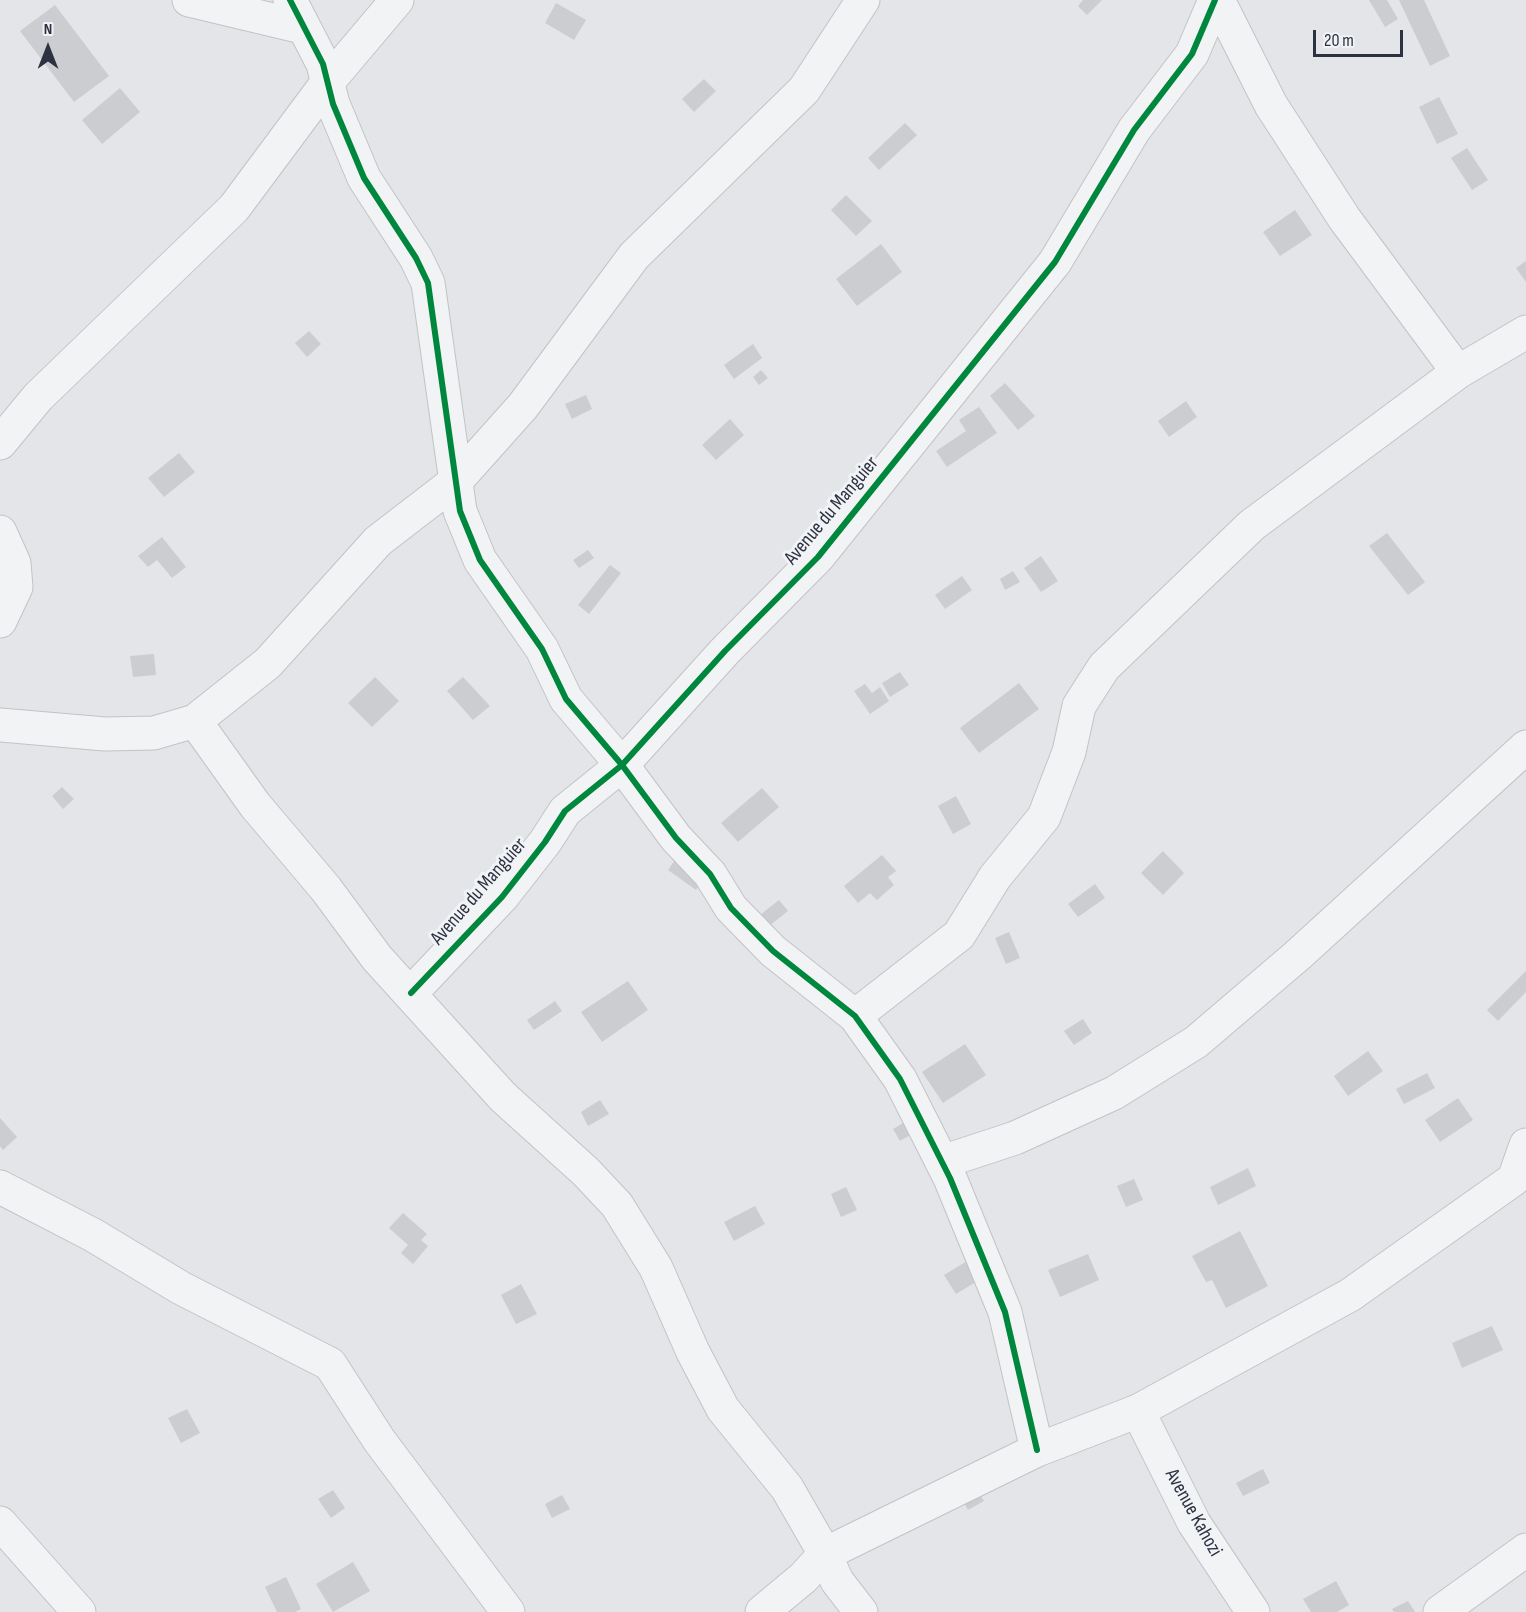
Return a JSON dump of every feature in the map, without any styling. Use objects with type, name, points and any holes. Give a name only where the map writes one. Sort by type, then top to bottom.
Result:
[{"type":"street","points":[[189,0],[296,13],[323,64],[333,104],[364,178],[416,258],[428,283],[460,511],[480,560],[542,649],[566,699],[622,765],[676,838],[710,874],[731,908],[773,951],[855,1016],[900,1079],[942,1162],[1005,1312],[1037,1450]]},
{"type":"street","points":[[0,443],[38,397],[234,208],[327,83],[397,0]]},
{"type":"street","points":[[0,725],[105,734],[154,733],[195,721],[268,663],[378,541],[456,481],[523,406],[634,256],[804,90],[863,0]]},
{"type":"street","points":[[1217,0],[1271,105],[1344,218],[1458,372]]},
{"type":"street","name":"Avenue du Manguier","points":[[411,993],[501,897],[545,842],[565,811],[622,765],[725,651],[818,557],[1055,262],[1134,130],[1192,54],[1217,0]]},
{"type":"street","points":[[855,1016],[958,935],[995,877],[1044,817],[1069,752],[1079,706],[1104,667],[1252,525],[1458,372],[1526,332]]},
{"type":"street","points":[[0,532],[14,563],[16,587],[0,621]]},
{"type":"street","points":[[195,721],[255,805],[326,889],[377,958],[411,993],[502,1097],[586,1172],[617,1205],[656,1268],[693,1352],[723,1409],[787,1488],[825,1554],[837,1581],[861,1612]]},
{"type":"street","points":[[942,1162],[1015,1138],[1114,1094],[1196,1042],[1298,955],[1526,747]]},
{"type":"street","points":[[762,1612],[803,1578],[825,1554],[1037,1450],[1138,1411],[1350,1295],[1514,1179],[1526,1145]]},
{"type":"street","points":[[0,1187],[93,1235],[181,1288],[330,1364],[380,1440],[508,1612]]},
{"type":"street","name":"Avenue Kahozi","points":[[1138,1411],[1194,1523],[1253,1612]]},
{"type":"street","points":[[0,1523],[79,1612]]},
{"type":"street","points":[[1440,1612],[1526,1550]]},
{"type":"building","points":[[1083,0],[1102,0],[1087,15],[1078,6]]},
{"type":"building","points":[[1369,0],[1387,0],[1398,19],[1385,27]]},
{"type":"building","points":[[1399,0],[1424,0],[1450,56],[1430,66]]},
{"type":"building","points":[[556,3],[586,20],[574,40],[545,23]]},
{"type":"building","points":[[55,5],[109,76],[74,102],[20,31]]},
{"type":"building","points":[[704,79],[716,91],[694,112],[682,99]]},
{"type":"building","points":[[120,88],[140,112],[102,144],[82,120]]},
{"type":"building","points":[[1439,97],[1458,134],[1437,144],[1419,107]]},
{"type":"building","points":[[905,123],[917,135],[879,170],[868,158]]},
{"type":"building","points":[[1467,148],[1488,180],[1472,190],[1451,158]]},
{"type":"building","points":[[846,195],[872,221],[856,236],[831,210]]},
{"type":"building","points":[[1295,210],[1312,235],[1280,256],[1263,232]]},
{"type":"building","points":[[881,244],[902,272],[857,306],[836,279]]},
{"type":"building","points":[[1526,261],[1526,282],[1516,268]]},
{"type":"building","points":[[309,331],[321,344],[307,357],[295,343]]},
{"type":"building","points":[[753,344],[762,358],[734,379],[724,365]]},
{"type":"building","points":[[761,370],[768,378],[759,385],[753,377]]},
{"type":"building","points":[[1005,383],[1035,416],[1018,430],[990,396]]},
{"type":"building","points":[[586,395],[592,409],[572,419],[565,404]]},
{"type":"building","points":[[1186,401],[1197,417],[1169,437],[1158,421]]},
{"type":"building","points":[[979,407],[997,433],[947,467],[936,451],[966,431],[959,420]]},
{"type":"building","points":[[730,419],[744,435],[716,460],[702,445]]},
{"type":"building","points":[[179,453],[195,472],[164,497],[148,478]]},
{"type":"building","points":[[1387,533],[1425,582],[1408,595],[1369,546]]},
{"type":"building","points":[[162,537],[186,567],[172,578],[157,560],[148,567],[138,556]]},
{"type":"building","points":[[588,550],[594,558],[579,568],[573,560]]},
{"type":"building","points":[[1041,556],[1058,581],[1041,592],[1024,568]]},
{"type":"building","points":[[610,565],[621,573],[589,614],[578,605]]},
{"type":"building","points":[[1013,571],[1020,582],[1005,590],[1000,579]]},
{"type":"building","points":[[962,576],[972,590],[945,609],[935,595]]},
{"type":"building","points":[[154,654],[156,675],[133,677],[130,656]]},
{"type":"building","points":[[900,672],[909,685],[890,697],[882,683]]},
{"type":"building","points":[[375,677],[399,701],[372,727],[348,703]]},
{"type":"building","points":[[463,677],[490,706],[473,720],[447,691]]},
{"type":"building","points":[[1019,683],[1039,709],[979,753],[960,728]]},
{"type":"building","points":[[865,684],[872,693],[880,687],[889,701],[870,714],[854,691]]},
{"type":"building","points":[[62,787],[74,799],[63,809],[52,796]]},
{"type":"building","points":[[762,788],[779,807],[738,842],[721,823]]},
{"type":"building","points":[[956,796],[971,824],[953,834],[938,806]]},
{"type":"building","points":[[1163,851],[1184,873],[1163,895],[1141,873]]},
{"type":"building","points":[[882,855],[896,871],[888,877],[894,885],[877,900],[870,893],[858,903],[844,886]]},
{"type":"building","points":[[677,857],[705,877],[696,890],[668,870]]},
{"type":"building","points":[[1095,884],[1105,898],[1078,917],[1068,904]]},
{"type":"building","points":[[779,900],[788,911],[764,930],[755,919]]},
{"type":"building","points":[[1009,932],[1020,958],[1006,964],[995,938]]},
{"type":"building","points":[[1526,971],[1526,992],[1498,1021],[1487,1010]]},
{"type":"building","points":[[628,981],[648,1010],[602,1042],[581,1012]]},
{"type":"building","points":[[555,1001],[562,1011],[534,1030],[527,1020]]},
{"type":"building","points":[[1083,1019],[1092,1033],[1074,1045],[1064,1031]]},
{"type":"building","points":[[965,1044],[986,1075],[943,1103],[922,1072]]},
{"type":"building","points":[[1368,1051],[1383,1071],[1348,1096],[1334,1076]]},
{"type":"building","points":[[1427,1073],[1435,1088],[1404,1104],[1396,1089]]},
{"type":"building","points":[[1458,1098],[1473,1120],[1440,1142],[1425,1120]]},
{"type":"building","points":[[600,1100],[609,1114],[588,1126],[581,1112]]},
{"type":"building","points":[[0,1118],[17,1137],[3,1150],[0,1146]]},
{"type":"building","points":[[910,1119],[917,1131],[900,1141],[893,1129]]},
{"type":"building","points":[[1248,1168],[1256,1186],[1218,1205],[1210,1187]]},
{"type":"building","points":[[1134,1179],[1143,1200],[1126,1207],[1117,1186]]},
{"type":"building","points":[[846,1187],[857,1210],[841,1217],[831,1194]]},
{"type":"building","points":[[755,1206],[765,1224],[734,1241],[724,1222]]},
{"type":"building","points":[[403,1213],[427,1234],[421,1240],[428,1246],[413,1264],[401,1253],[408,1245],[389,1228]]},
{"type":"building","points":[[1240,1231],[1268,1286],[1226,1308],[1212,1280],[1206,1282],[1192,1256]]},
{"type":"building","points":[[1088,1254],[1099,1280],[1060,1297],[1048,1270]]},
{"type":"building","points":[[972,1258],[984,1277],[956,1294],[944,1275]]},
{"type":"building","points":[[521,1284],[537,1314],[516,1324],[501,1295]]},
{"type":"building","points":[[1492,1326],[1503,1350],[1462,1368],[1452,1343]]},
{"type":"building","points":[[187,1409],[200,1433],[181,1443],[168,1418]]},
{"type":"building","points":[[1263,1469],[1270,1483],[1243,1496],[1236,1483]]},
{"type":"building","points":[[974,1486],[984,1501],[968,1510],[959,1494]]},
{"type":"building","points":[[333,1490],[345,1508],[331,1518],[318,1499]]},
{"type":"building","points":[[562,1495],[570,1509],[552,1518],[545,1504]]},
{"type":"building","points":[[353,1562],[370,1591],[333,1612],[316,1584]]},
{"type":"building","points":[[286,1577],[301,1609],[295,1612],[277,1612],[265,1587]]},
{"type":"building","points":[[1336,1581],[1349,1605],[1337,1612],[1311,1612],[1303,1599]]},
{"type":"building","points":[[1408,1601],[1415,1612],[1394,1612],[1392,1609]]},
{"type":"cycle path","points":[[290,0],[323,64],[333,104],[364,178],[416,258],[428,283],[460,511],[480,560],[542,649],[566,699],[622,765],[676,838],[710,874],[731,908],[773,951],[855,1016],[900,1079],[950,1178],[1005,1312],[1037,1450]]},
{"type":"cycle path","points":[[411,993],[502,897],[545,842],[565,811],[622,765],[725,651],[818,557],[1055,262],[1134,130],[1192,54],[1215,0]]}]
